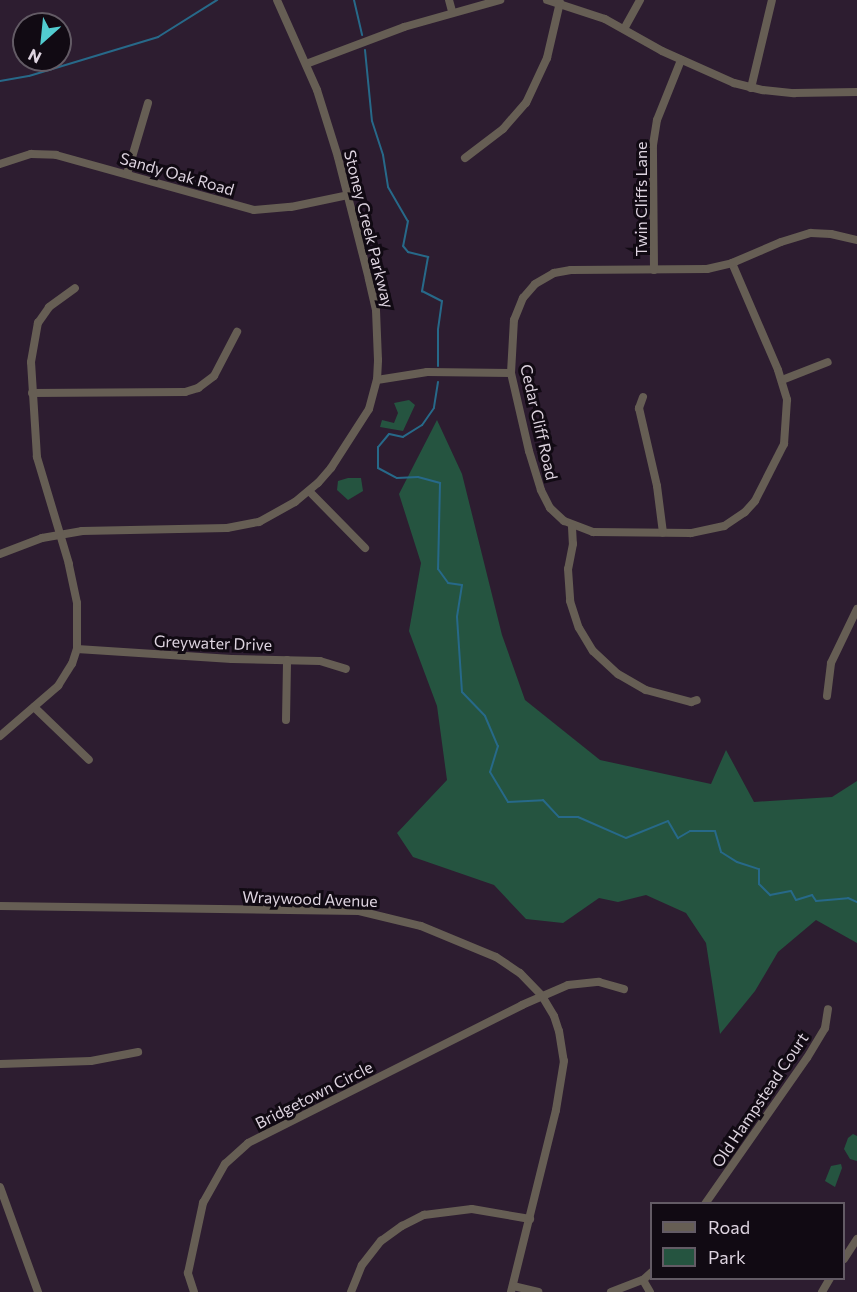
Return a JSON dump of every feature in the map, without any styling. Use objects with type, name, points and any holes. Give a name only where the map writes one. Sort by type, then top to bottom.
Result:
[{"type":"street","name":"Stoney Creek Parkway","points":[[0,554],[25,543],[59,534],[82,531],[243,526],[278,513],[309,491],[331,468],[362,422],[377,380],[376,310],[348,195],[319,96],[277,0]]},
{"type":"street","points":[[449,0],[452,11]]},
{"type":"street","points":[[306,64],[452,11],[500,0]]},
{"type":"street","points":[[548,0],[584,10],[681,60],[751,88],[794,93],[857,92]]},
{"type":"street","points":[[624,30],[640,0]]},
{"type":"street","points":[[751,88],[772,0]]},
{"type":"street","points":[[465,158],[503,129],[529,97],[549,51],[560,2]]},
{"type":"street","name":"Twin Cliffs Lane","points":[[654,270],[653,145],[657,120],[681,60]]},
{"type":"street","points":[[126,174],[148,103]]},
{"type":"street","name":"Sandy Oak Road","points":[[0,164],[14,158],[42,154],[56,155],[254,210],[291,207],[348,195]]},
{"type":"street","name":"Cedar Cliff Road","points":[[572,526],[556,515],[541,490],[529,451],[512,373],[514,320],[523,298],[535,284],[554,273],[571,270],[707,268],[732,263],[803,234],[822,233],[857,240]]},
{"type":"street","points":[[696,700],[691,702],[662,696],[633,684],[606,664],[590,646],[579,628],[570,601],[568,574],[573,544],[572,526],[593,532],[712,531],[733,522],[755,501],[778,457],[786,432],[787,400],[782,380],[732,263]]},
{"type":"street","points":[[0,736],[65,677],[77,649],[77,603],[37,457],[32,393],[32,347],[38,322],[49,307],[75,288]]},
{"type":"street","points":[[32,393],[185,393],[198,388],[214,376],[237,332]]},
{"type":"street","points":[[782,380],[828,362]]},
{"type":"street","points":[[377,380],[427,372],[512,373]]},
{"type":"street","points":[[642,397],[639,408],[657,486],[663,533]]},
{"type":"street","points":[[309,491],[365,548]]},
{"type":"street","points":[[827,696],[831,663],[857,609]]},
{"type":"street","name":"Greywater Drive","points":[[77,649],[330,662],[346,669]]},
{"type":"street","points":[[286,720],[287,660]]},
{"type":"street","points":[[34,707],[89,760]]},
{"type":"street","name":"Wraywood Avenue","points":[[0,906],[342,910],[382,915],[421,926],[496,957],[520,973],[542,996],[559,1031],[563,1073],[512,1289]]},
{"type":"street","name":"Bridgetown Circle","points":[[194,1292],[188,1274],[202,1203],[216,1176],[236,1153],[274,1130],[542,996],[568,985],[585,982],[624,988]]},
{"type":"street","name":"Old Hampstead Court","points":[[706,1202],[807,1058],[825,1028],[828,1009]]},
{"type":"street","points":[[0,1064],[91,1061],[138,1052]]},
{"type":"street","points":[[0,1187],[38,1292]]},
{"type":"street","points":[[351,1292],[362,1265],[381,1241],[423,1215],[472,1209],[530,1219]]},
{"type":"street","points":[[845,1256],[857,1239]]},
{"type":"street","points":[[611,1292],[643,1280],[650,1273]]},
{"type":"street","points":[[643,1280],[650,1292]]},
{"type":"street","points":[[512,1289],[538,1292]]},
{"type":"green space","points":[[409,400],[415,405],[403,431],[380,427],[382,420],[394,423],[398,413],[394,403]]},
{"type":"green space","points":[[437,420],[462,474],[502,635],[525,700],[600,760],[711,784],[726,750],[754,802],[832,797],[857,781],[857,943],[816,920],[778,952],[755,991],[720,1034],[706,943],[686,913],[646,895],[618,902],[599,898],[563,923],[526,919],[494,885],[413,857],[397,833],[447,780],[437,706],[409,631],[421,563],[399,494]]},
{"type":"green space","points":[[361,478],[363,491],[348,500],[337,490],[338,481]]},
{"type":"green space","points":[[853,1134],[857,1136],[857,1161],[850,1159],[844,1149],[848,1138]]},
{"type":"green space","points":[[841,1164],[842,1168],[835,1187],[825,1181],[831,1166]]},
{"type":"waterway","points":[[0,81],[29,76],[158,37],[217,0]]},
{"type":"waterway","points":[[354,0],[362,35]]},
{"type":"waterway","points":[[365,50],[372,121],[383,155],[388,187],[408,221],[403,246],[408,252],[428,257],[422,291],[442,301],[438,330],[438,366]]},
{"type":"waterway","points":[[438,382],[434,408],[422,425],[403,437],[389,434],[378,447],[378,468],[397,478],[418,477],[440,483],[438,569],[448,583],[462,585],[457,617],[462,692],[485,716],[498,746],[490,772],[508,802],[543,800],[559,817],[578,817],[626,838],[668,821],[678,838],[690,831],[715,831],[721,852],[737,862],[759,869],[759,884],[770,895],[791,891],[796,900],[812,895],[816,901],[848,898],[857,902]]}]
